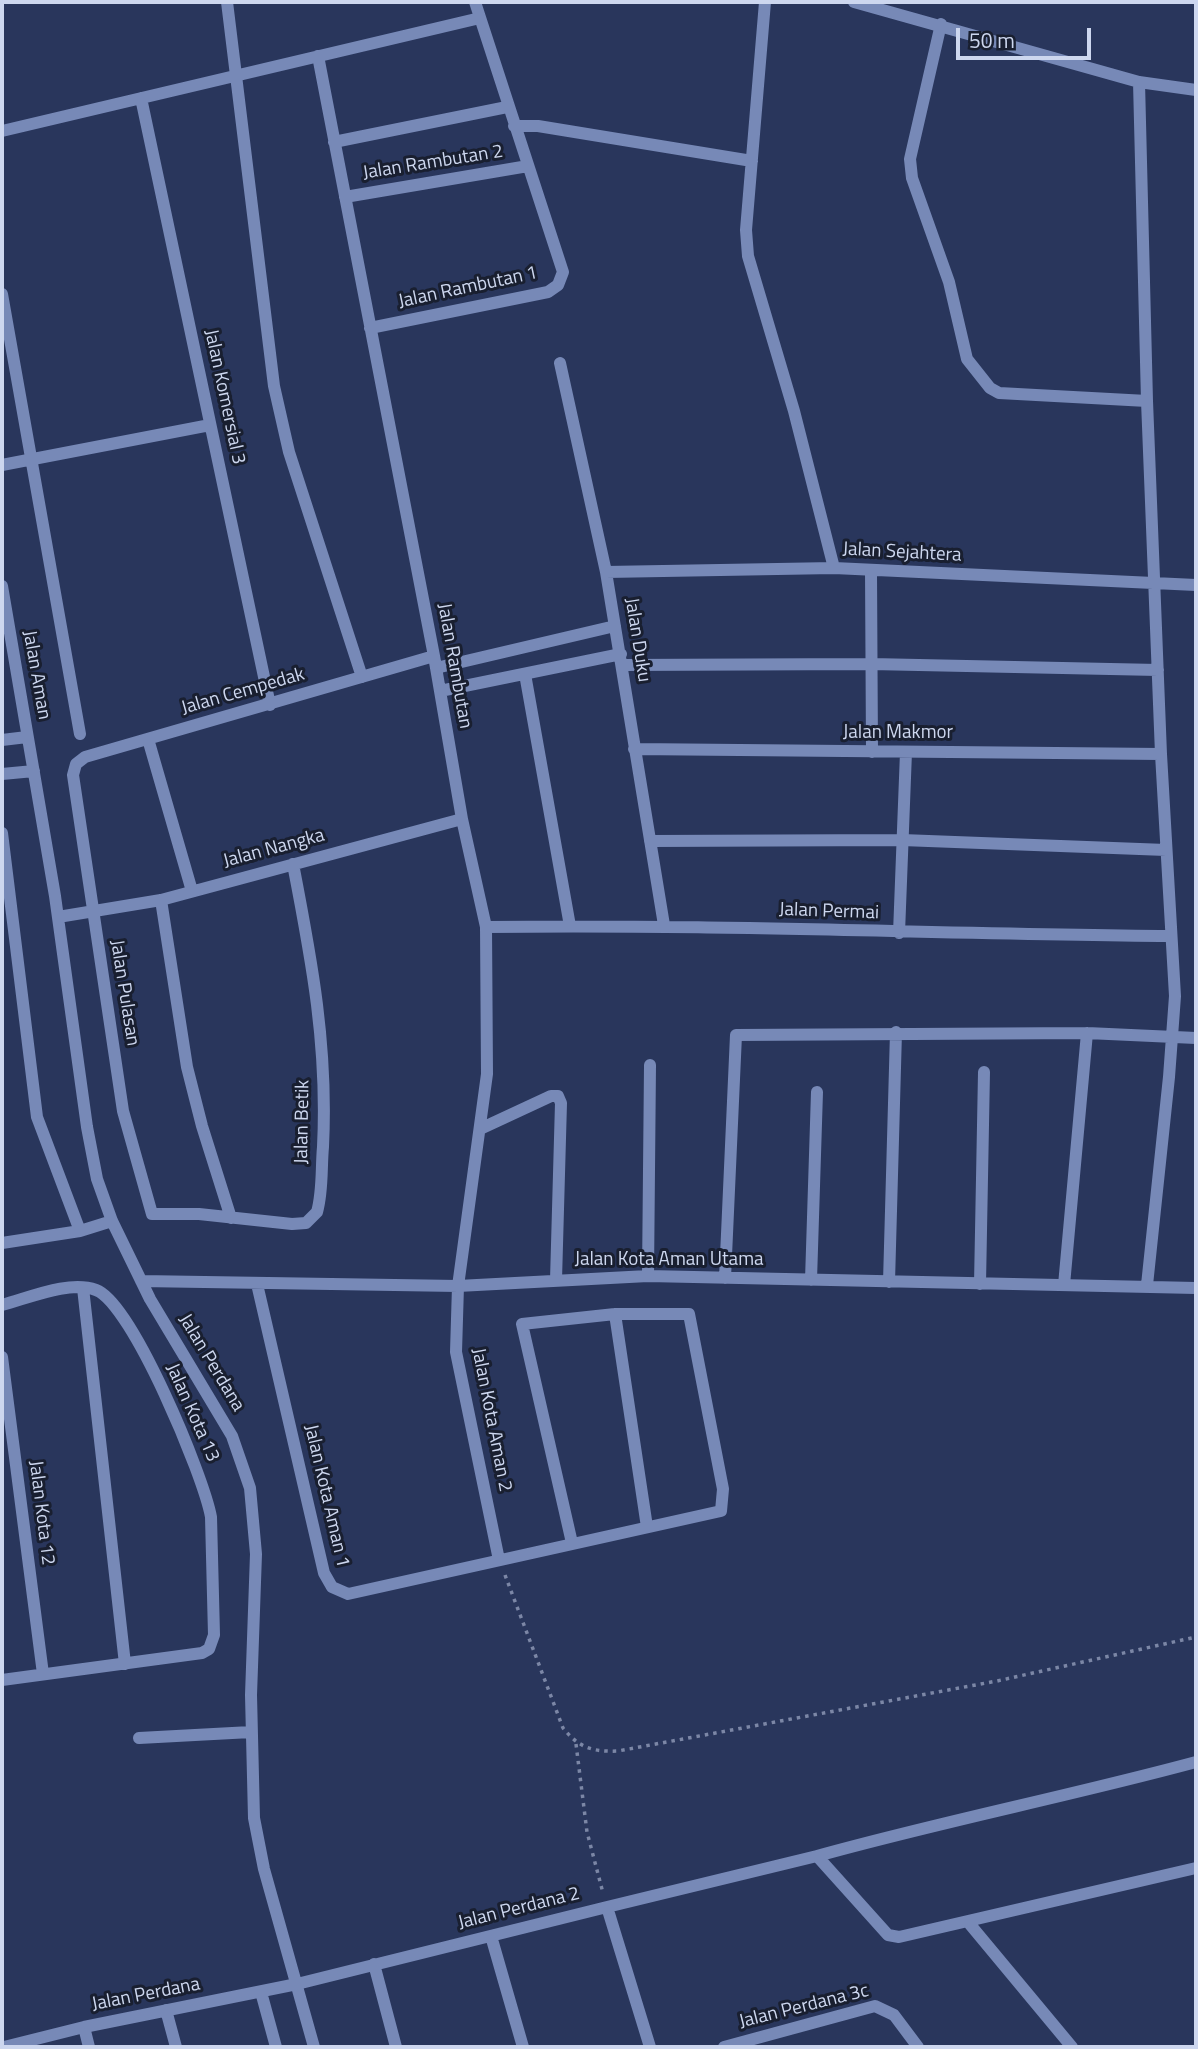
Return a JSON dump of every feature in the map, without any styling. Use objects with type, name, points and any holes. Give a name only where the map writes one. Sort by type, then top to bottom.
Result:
[{"type":"street","points":[[227,2],[274,386],[289,452],[362,677]]},
{"type":"street","points":[[475,2],[507,107],[526,126],[752,161]]},
{"type":"street","points":[[765,2],[746,230],[748,256],[794,411],[834,568]]},
{"type":"street","points":[[854,2],[941,24],[1139,82],[1196,90]]},
{"type":"street","points":[[2,131],[480,18]]},
{"type":"street","points":[[941,24],[910,159],[919,204],[949,282],[967,359],[990,388],[999,393],[1147,401]]},
{"type":"street","name":"Jalan Rambutan","points":[[318,56],[435,662],[462,819],[486,927],[488,1047],[480,1129],[458,1286]]},
{"type":"street","points":[[1139,82],[1147,401],[1173,1035],[1147,1285]]},
{"type":"street","name":"Jalan Komersial 3","points":[[141,98],[270,705]]},
{"type":"street","points":[[334,142],[507,107]]},
{"type":"street","points":[[526,126],[528,166]]},
{"type":"street","name":"Jalan Rambutan 2","points":[[345,197],[528,166]]},
{"type":"street","name":"Jalan Rambutan 1","points":[[370,328],[548,292],[558,285],[562,271],[528,166]]},
{"type":"street","points":[[2,294],[80,734]]},
{"type":"street","name":"Jalan Duku","points":[[560,363],[606,572],[664,925]]},
{"type":"street","points":[[2,465],[210,425]]},
{"type":"street","name":"Jalan Sejahtera","points":[[606,572],[834,568],[1196,585]]},
{"type":"street","points":[[870,571],[872,752]]},
{"type":"street","name":"Jalan Aman","points":[[2,586],[34,771]]},
{"type":"street","name":"Jalan Cempedak","points":[[73,775],[80,759],[362,677],[615,626]]},
{"type":"street","points":[[440,691],[525,674],[621,660],[1158,670]]},
{"type":"street","points":[[525,674],[570,926]]},
{"type":"street","points":[[2,740],[27,737]]},
{"type":"street","points":[[148,739],[192,891]]},
{"type":"street","name":"Jalan Makmor","points":[[634,750],[1161,754]]},
{"type":"street","points":[[899,933],[906,752]]},
{"type":"street","points":[[2,774],[34,771]]},
{"type":"street","name":"Jalan Perdana","points":[[34,771],[97,1179],[112,1221],[141,1281],[232,1436],[250,1488],[256,1554],[251,1732],[257,1843],[314,2047]]},
{"type":"street","name":"Jalan Pulasan","points":[[73,775],[123,1111],[152,1214]]},
{"type":"street","name":"Jalan Nangka","points":[[58,917],[161,900],[462,819]]},
{"type":"street","points":[[2,832],[8,931],[37,1117],[80,1231]]},
{"type":"street","points":[[650,841],[902,840],[1166,850]]},
{"type":"street","name":"Jalan Betik","points":[[152,1214],[298,1224],[313,1218],[320,1204],[323,1043],[314,972],[293,864]]},
{"type":"street","points":[[161,900],[187,1067],[202,1126],[231,1218]]},
{"type":"street","name":"Jalan Permai","points":[[486,927],[664,925],[899,933],[1171,936]]},
{"type":"street","points":[[724,1278],[734,1037],[896,1032],[1087,1033],[1196,1038]]},
{"type":"street","points":[[889,1282],[896,1032]]},
{"type":"street","points":[[1064,1285],[1087,1033]]},
{"type":"street","points":[[648,1276],[650,1065]]},
{"type":"street","points":[[980,1284],[984,1072]]},
{"type":"street","points":[[811,1280],[817,1092]]},
{"type":"street","points":[[480,1129],[551,1096],[558,1096],[561,1103],[556,1280]]},
{"type":"street","points":[[2,1243],[80,1231],[112,1221]]},
{"type":"street","name":"Jalan Kota Aman Utama","points":[[141,1281],[458,1286],[648,1276],[1196,1288]]},
{"type":"street","name":"Jalan Kota Aman 1","points":[[257,1284],[324,1573],[332,1587],[340,1592],[356,1593],[499,1560]]},
{"type":"street","name":"Jalan Kota Aman 2","points":[[458,1286],[458,1365],[499,1560]]},
{"type":"street","points":[[2,1305],[83,1288],[125,1664],[2,1680]]},
{"type":"street","name":"Jalan Kota 13","points":[[83,1288],[100,1291],[117,1307],[137,1341],[184,1437],[208,1499],[211,1517],[214,1635],[209,1649],[195,1654],[125,1664]]},
{"type":"street","points":[[499,1560],[721,1511],[723,1489],[689,1314],[615,1314],[522,1324],[572,1543]]},
{"type":"street","points":[[615,1314],[647,1527]]},
{"type":"street","name":"Jalan Kota 12","points":[[2,1357],[43,1674]]},
{"type":"street","points":[[139,1738],[251,1732]]},
{"type":"street","points":[[607,1907],[817,1856],[915,1828],[1105,1787],[1196,1762]]},
{"type":"street","points":[[817,1856],[888,1935],[899,1937],[1196,1868]]},
{"type":"street","name":"Jalan Perdana 2","points":[[297,1984],[607,1907],[650,2047]]},
{"type":"street","points":[[968,1922],[1072,2047]]},
{"type":"street","points":[[491,1936],[523,2047]]},
{"type":"street","points":[[374,1965],[396,2047]]},
{"type":"street","name":"Jalan Perdana","points":[[4,2047],[84,2027],[297,1984]]},
{"type":"street","points":[[261,1992],[276,2047]]},
{"type":"street","name":"Jalan Perdana 3c","points":[[724,2047],[875,2006],[889,2011],[918,2047]]},
{"type":"street","points":[[166,2010],[176,2047]]},
{"type":"street","points":[[84,2027],[89,2047]]},
{"type":"path","points":[[499,1560],[563,1728],[576,1744],[597,1752],[618,1751],[997,1681],[1196,1637]]},
{"type":"path","points":[[576,1744],[587,1832],[607,1907]]}]
